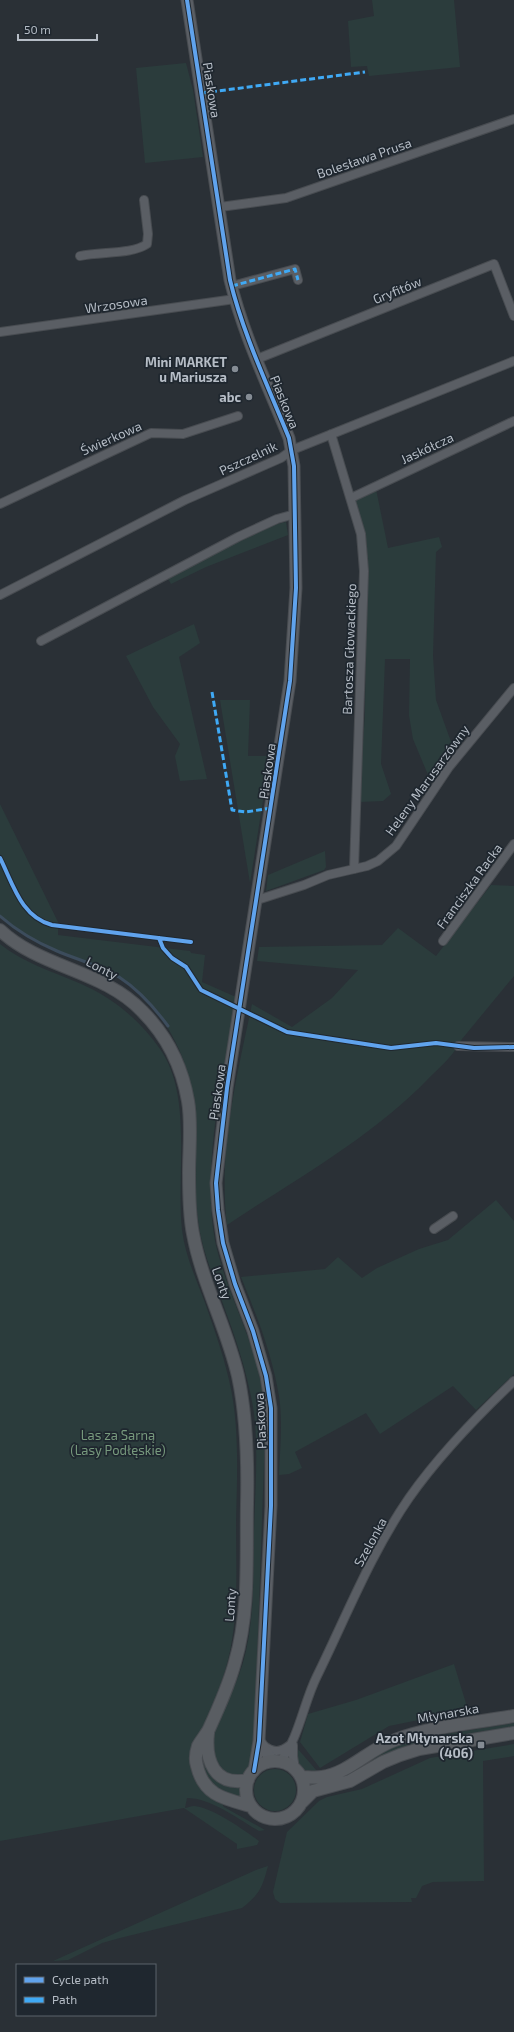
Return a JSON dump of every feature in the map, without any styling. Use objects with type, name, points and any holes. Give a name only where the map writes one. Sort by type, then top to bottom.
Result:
[{"type":"main road","name":"Lonty","points":[[0,930],[22,947],[83,973],[117,991],[141,1009],[164,1036],[178,1064],[188,1102],[189,1204],[193,1234],[199,1260],[238,1374],[245,1415],[247,1470],[246,1592],[243,1625],[235,1663],[208,1732],[199,1744],[196,1755],[197,1766],[202,1780],[217,1796],[251,1806]]},
{"type":"main road","name":"Młynarska","points":[[298,1773],[328,1776],[343,1770],[381,1746],[411,1734],[514,1716]]},
{"type":"main road","name":"Lonty","points":[[208,1732],[207,1756],[211,1766],[217,1773],[230,1780],[240,1782],[251,1775]]},
{"type":"main road","points":[[302,1802],[304,1786],[298,1773],[276,1762],[262,1764],[251,1775],[246,1787],[247,1798],[251,1806],[260,1815],[276,1819],[286,1817],[296,1811],[302,1802],[313,1791],[350,1781],[400,1755],[419,1749],[514,1733]]},
{"type":"street","name":"Piaskowa","points":[[187,0],[232,286],[235,299],[292,450],[295,514],[296,588],[290,681],[227,1088],[216,1183],[223,1243],[235,1284],[256,1338],[266,1376],[271,1408],[271,1506],[259,1741],[251,1775]]},
{"type":"street","name":"Bolesława Prusa","points":[[220,207],[286,198],[514,119]]},
{"type":"street","points":[[80,256],[94,253],[139,249],[147,244],[148,234],[144,200]]},
{"type":"street","name":"Gryfitów","points":[[257,359],[494,264],[514,316]]},
{"type":"street","points":[[232,286],[295,269],[298,280]]},
{"type":"street","name":"Wrzosowa","points":[[0,332],[235,299]]},
{"type":"street","name":"Pszczelnik","points":[[0,595],[185,500],[281,458],[292,450],[514,361]]},
{"type":"street","name":"Świerkowa","points":[[0,504],[151,433],[183,434],[238,416]]},
{"type":"street","name":"Jaskółcza","points":[[351,498],[514,421]]},
{"type":"street","name":"Bartosza Głowackiego","points":[[331,434],[361,534],[364,571],[354,869]]},
{"type":"street","points":[[41,642],[238,537],[277,519],[295,514]]},
{"type":"street","name":"Heleny Marusarzówny","points":[[257,900],[304,885],[328,875],[354,869],[378,861],[396,846],[449,767],[514,688]]},
{"type":"street","name":"Franciszka Racka","points":[[443,942],[514,844]]},
{"type":"street","points":[[458,1046],[514,1047]]},
{"type":"street","points":[[434,1229],[453,1216]]},
{"type":"street","name":"Szelonka","points":[[294,1742],[316,1677],[382,1543],[409,1499],[438,1461],[480,1413],[514,1381]]},
{"type":"street","points":[[259,1741],[269,1749],[276,1752],[283,1750],[294,1742]]},
{"type":"street","points":[[259,1741],[276,1762],[294,1742]]},
{"type":"street","points":[[294,1742],[293,1756],[298,1773]]},
{"type":"green space","points":[[372,0],[454,0],[460,67],[369,76],[367,66],[351,67],[348,21],[374,16]]},
{"type":"green space","points":[[186,63],[193,90],[203,157],[145,163],[136,68]]},
{"type":"green space","points":[[376,489],[388,548],[439,537],[442,547],[436,552],[433,656],[436,700],[454,750],[431,782],[413,739],[409,715],[410,659],[385,659],[381,764],[391,794],[383,801],[359,802],[365,713],[367,544],[355,498]]},
{"type":"green space","points":[[286,522],[288,535],[206,567],[171,584],[167,577],[270,526]]},
{"type":"green space","points":[[194,624],[200,643],[179,657],[207,779],[180,781],[175,756],[180,744],[153,707],[126,656]]},
{"type":"green space","points":[[220,700],[250,700],[248,756],[270,756],[250,883]]},
{"type":"green space","points":[[0,804],[58,922],[58,935],[190,951],[191,953],[205,955],[202,982],[236,997],[220,1088],[212,1150],[211,1212],[219,1257],[252,1349],[259,1373],[263,1399],[265,1434],[255,1719],[251,1762],[247,1771],[239,1777],[224,1774],[211,1754],[214,1730],[239,1675],[245,1655],[250,1625],[253,1594],[256,1469],[255,1421],[244,1367],[208,1261],[200,1230],[196,1195],[195,1129],[191,1086],[185,1064],[175,1041],[158,1012],[144,996],[109,973],[42,944],[0,917]]},
{"type":"green space","points":[[325,851],[326,867],[324,870],[266,891],[268,875]]},
{"type":"green space","points":[[491,885],[514,886],[514,976],[439,1069],[383,1120],[332,1157],[227,1225],[225,1169],[230,1114],[252,1004],[292,1027],[332,998],[358,970],[257,961],[259,947],[382,945],[398,928],[436,956]]},
{"type":"green space","name":"Las za Sarną (Lasy Podłęskie)","points":[[0,944],[28,962],[79,983],[103,995],[124,1010],[143,1028],[160,1049],[170,1068],[177,1089],[181,1136],[181,1208],[183,1239],[227,1370],[235,1415],[237,1451],[236,1592],[232,1643],[221,1684],[192,1756],[224,1807],[265,1830],[259,1831],[215,1805],[205,1801],[187,1798],[185,1808],[194,1806],[210,1810],[237,1825],[259,1841],[257,1845],[237,1849],[237,1844],[184,1808],[0,1841]]},
{"type":"green space","points":[[496,1200],[514,1221],[514,1374],[476,1410],[453,1386],[380,1434],[366,1413],[295,1452],[302,1468],[289,1474],[279,1475],[281,1416],[276,1380],[263,1335],[241,1277],[325,1269],[338,1257],[362,1278],[377,1268],[419,1249],[448,1240]]},
{"type":"green space","points":[[454,1664],[468,1710],[389,1726],[320,1768],[300,1742],[308,1714],[356,1700]]},
{"type":"green space","points":[[514,1723],[514,1727],[456,1735],[400,1749],[343,1776],[319,1784],[306,1786],[306,1782],[415,1739]]},
{"type":"green space","points":[[514,1744],[514,1756],[483,1761],[484,1881],[433,1882],[422,1886],[416,1898],[411,1898],[412,1902],[280,1903],[275,1899],[273,1892],[287,1832],[319,1801],[327,1797],[362,1789],[430,1758]]},
{"type":"green space","points":[[297,1748],[317,1771],[302,1770],[297,1760]]},
{"type":"green space","points":[[201,1754],[211,1775],[220,1783],[227,1786],[243,1788],[243,1798],[219,1789],[213,1785],[204,1773]]},
{"type":"green space","points":[[275,1769],[290,1775],[296,1790],[290,1805],[275,1811],[260,1805],[254,1790],[260,1775]]},
{"type":"green space","points":[[268,1866],[260,1890],[253,1899],[242,1908],[102,1943],[68,1960],[53,1961],[256,1870]]},
{"type":"waterway","points":[[0,916],[27,936],[42,944],[104,969],[119,977],[146,999],[168,1026]]},
{"type":"marked path","points":[[202,93],[365,72]]},
{"type":"marked path","points":[[232,286],[295,269],[298,280]]},
{"type":"marked path","points":[[212,692],[232,810],[246,812],[271,808]]},
{"type":"cycle path","points":[[187,0],[230,280],[235,300],[249,340],[289,438],[294,466],[296,588],[290,681],[227,1088],[216,1183],[223,1243],[235,1284],[253,1331],[266,1376],[271,1408],[271,1506],[259,1741],[254,1771]]},
{"type":"cycle path","points":[[0,858],[19,898],[25,907],[41,921],[52,925],[191,942]]},
{"type":"cycle path","points":[[159,938],[163,948],[172,958],[186,967],[201,990],[287,1032],[391,1048],[436,1043],[474,1048],[514,1047]]},
{"type":"place","name":"Mini MARKET u Mariusza","points":[[235,369]]},
{"type":"place","name":"abc","points":[[249,397]]},
{"type":"place","name":"Azot Młynarska (406)","points":[[481,1745]]}]
